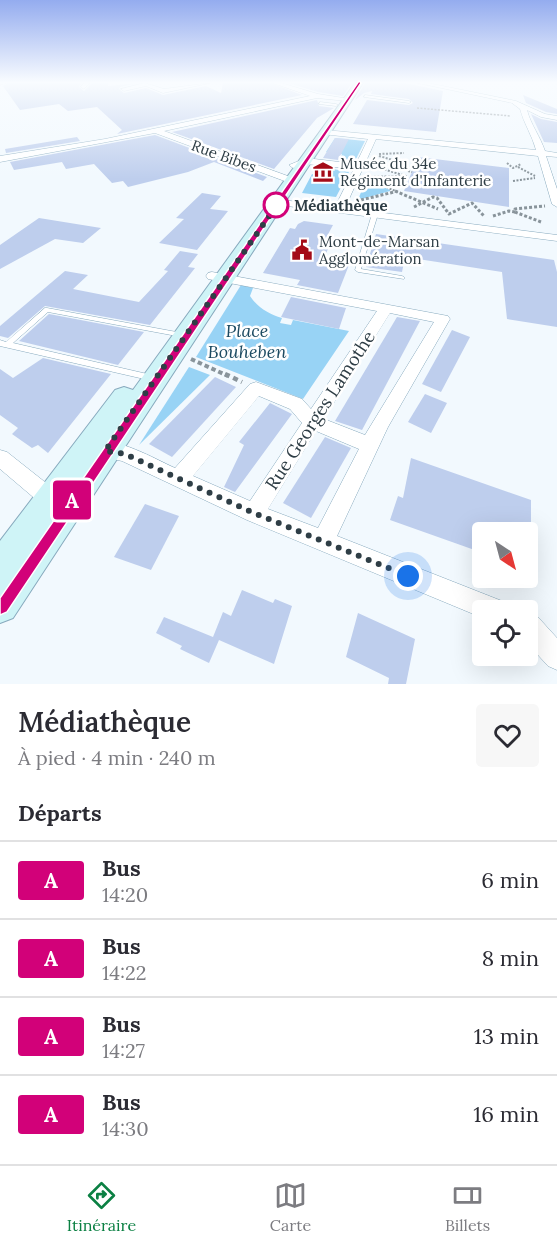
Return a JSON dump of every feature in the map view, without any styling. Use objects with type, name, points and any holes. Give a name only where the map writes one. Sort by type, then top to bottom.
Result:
[{"type":"main road","points":[[0,605],[57,505],[147,376],[181,342],[218,277],[287,181],[319,133],[328,115]]},
{"type":"main road","points":[[0,569],[57,505]]},
{"type":"street","points":[[0,159],[240,115]]},
{"type":"street","points":[[525,115],[536,134],[557,204]]},
{"type":"street","points":[[542,115],[557,118]]},
{"type":"street","name":"Rue Bibes","points":[[155,130],[287,181]]},
{"type":"street","points":[[319,133],[557,155]]},
{"type":"street","points":[[339,209],[367,166],[373,137]]},
{"type":"street","points":[[287,181],[367,166]]},
{"type":"street","points":[[287,181],[339,209],[557,238]]},
{"type":"street","points":[[218,277],[443,319],[370,444],[323,542]]},
{"type":"street","name":"Rue Georges Lamothe","points":[[254,513],[312,422],[380,307]]},
{"type":"street","points":[[178,479],[256,388],[296,404],[312,422],[370,444]]},
{"type":"street","points":[[98,447],[125,454],[254,513],[472,602]]},
{"type":"street","points":[[0,458],[57,505]]},
{"type":"street","points":[[538,636],[557,657]]},
{"type":"lane","points":[[375,213],[358,270],[402,278]]},
{"type":"lane","points":[[4,344],[47,310],[181,342]]},
{"type":"lane","points":[[4,344],[147,376]]},
{"type":"path","points":[[482,115],[527,121]]},
{"type":"path","points":[[379,154],[404,153]]},
{"type":"path","points":[[367,166],[406,165],[374,154]]},
{"type":"path","points":[[367,166],[406,176],[364,177],[448,214]]},
{"type":"path","points":[[513,181],[538,178],[517,166]]},
{"type":"path","points":[[377,183],[378,168]]},
{"type":"path","points":[[377,183],[386,171]]},
{"type":"path","points":[[357,201],[399,192]]},
{"type":"path","points":[[410,209],[437,198],[448,214]]},
{"type":"path","points":[[448,214],[472,203],[487,218],[509,211],[543,223]]},
{"type":"path","points":[[515,212],[515,209],[546,206]]},
{"type":"path","points":[[181,342],[256,388]]},
{"type":"green space","points":[[335,138],[365,141],[356,159],[339,160],[342,154],[326,152]]},
{"type":"green space","points":[[333,169],[349,172],[336,197],[302,193],[312,174],[329,176]]},
{"type":"green space","points":[[366,179],[390,190],[390,191],[358,200]]},
{"type":"green space","name":"Place Bouheben","points":[[241,285],[253,288],[250,296],[253,300],[264,310],[282,318],[280,323],[291,325],[293,320],[349,331],[303,399],[196,357]]},
{"type":"green space","points":[[189,367],[210,375],[139,445]]},
{"type":"building","points":[[106,115],[208,115],[117,134],[122,130]]},
{"type":"building","points":[[249,115],[322,115],[317,118],[274,169],[172,132]]},
{"type":"building","points":[[358,115],[439,115],[436,132],[353,124]]},
{"type":"building","points":[[531,115],[557,122],[557,143],[544,142]]},
{"type":"building","points":[[155,135],[267,177],[263,181],[214,162],[188,172],[128,187],[123,181],[112,183],[94,164],[66,169],[62,162],[14,170],[10,162]]},
{"type":"building","points":[[77,137],[80,141],[6,153],[5,149]]},
{"type":"building","points":[[335,138],[349,139],[338,160],[323,158]]},
{"type":"building","points":[[418,157],[509,168],[509,207],[404,191]]},
{"type":"building","points":[[202,193],[221,196],[210,209],[228,211],[197,250],[159,243],[184,219],[176,218]]},
{"type":"building","points":[[39,218],[101,228],[83,243],[55,239],[0,269],[0,245]]},
{"type":"building","name":"Mont-de-Marsan Agglomération","points":[[304,221],[333,225],[326,238],[332,239],[323,261],[349,265],[338,293],[297,285],[300,280],[263,273],[290,228],[295,229]]},
{"type":"building","points":[[376,234],[554,260],[557,272],[557,327],[507,319],[502,272],[405,257],[402,272],[366,267]]},
{"type":"building","points":[[180,251],[198,254],[188,267],[195,268],[150,325],[45,306],[8,338],[0,336],[0,326],[65,271],[88,275],[73,289],[139,302],[168,271],[164,270]]},
{"type":"building","points":[[291,297],[346,308],[339,329],[281,317]]},
{"type":"building","points":[[49,314],[144,332],[118,365],[19,341]]},
{"type":"building","points":[[397,317],[420,321],[362,430],[335,421]]},
{"type":"building","points":[[452,330],[470,337],[441,392],[422,384]]},
{"type":"building","points":[[43,358],[111,374],[48,453],[38,445],[32,448],[12,434],[18,428],[0,415],[0,369],[13,378]]},
{"type":"building","points":[[215,377],[236,387],[172,457],[149,444]]},
{"type":"building","points":[[425,394],[447,403],[431,433],[408,422]]},
{"type":"building","points":[[270,403],[292,414],[235,492],[224,487],[244,445],[239,442]]},
{"type":"building","points":[[325,437],[351,448],[311,518],[283,503]]},
{"type":"building","points":[[411,458],[531,500],[531,522],[472,522],[472,549],[390,520],[398,496],[403,498]]},
{"type":"building","points":[[145,504],[179,516],[151,570],[114,557]]},
{"type":"building","points":[[242,590],[273,603],[275,599],[292,606],[274,664],[219,640],[209,663],[180,649],[182,646],[156,633],[164,617],[213,637],[223,612],[231,616]]},
{"type":"building","points":[[358,613],[415,639],[406,684],[388,684],[389,678],[346,657]]},
{"type":"bus line","name":"A","points":[[0,605],[293,181],[336,115]]},
{"type":"place","name":"Musée du 34e Régiment d'Infanterie","points":[[323,172]]},
{"type":"place","name":"Médiathèque","points":[[276,205]]},
{"type":"place","name":"Mont-de-Marsan Agglomération","points":[[302,250]]},
{"type":"route","points":[[276,205],[279,202],[195,319],[105,451],[125,454],[254,513],[408,576]]}]
